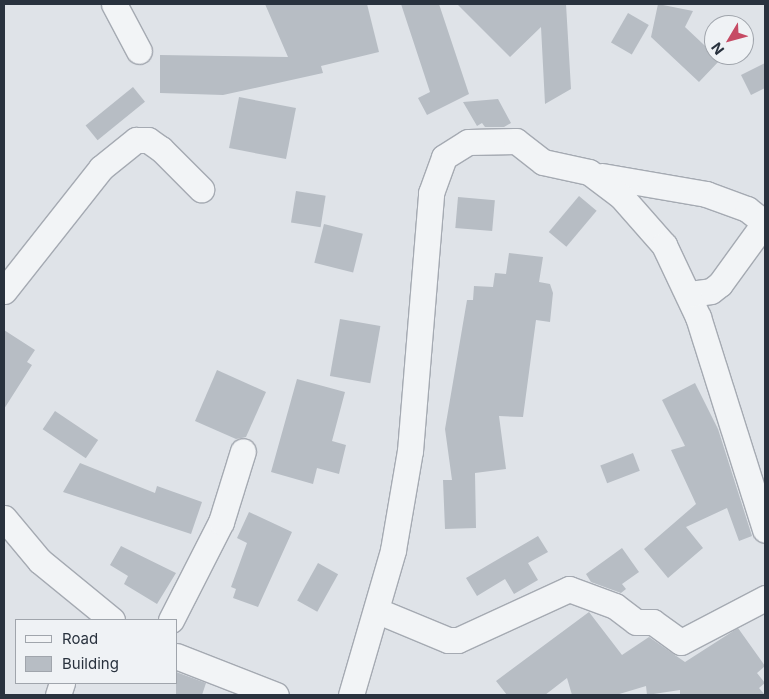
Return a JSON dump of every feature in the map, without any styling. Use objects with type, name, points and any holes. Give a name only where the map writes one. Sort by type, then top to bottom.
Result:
[{"type":"street","points":[[114,4],[139,51]]},
{"type":"street","points":[[351,695],[378,611],[410,451],[432,194],[439,165],[453,149],[468,142],[498,139],[516,142],[558,168],[589,172],[627,184],[706,194],[747,209],[765,222],[720,284],[711,291],[690,294]]},
{"type":"street","points":[[4,291],[102,168],[136,140],[148,140],[161,148],[201,190]]},
{"type":"street","points":[[589,172],[643,218],[664,245],[690,294],[765,530]]},
{"type":"street","points":[[172,619],[221,522],[243,451]]},
{"type":"street","points":[[4,518],[40,561],[98,617]]},
{"type":"street","points":[[378,611],[448,640],[458,640],[569,589],[615,606],[636,622],[653,622],[681,642],[765,598]]},
{"type":"street","points":[[178,657],[276,695]]},
{"type":"building","points":[[265,4],[367,4],[379,52],[321,66],[323,73],[223,95],[160,93],[160,55],[288,57]]},
{"type":"building","points":[[401,4],[439,4],[469,94],[427,115],[418,98],[430,92]]},
{"type":"building","points":[[457,4],[566,4],[571,89],[545,104],[541,27],[510,57]]},
{"type":"building","points":[[658,4],[693,11],[685,27],[704,45],[704,65],[715,65],[699,82],[651,37]]},
{"type":"building","points":[[628,13],[649,25],[632,54],[611,42]]},
{"type":"building","points":[[765,63],[765,88],[751,95],[741,75]]},
{"type":"building","points":[[133,87],[145,102],[98,140],[86,125]]},
{"type":"building","points":[[239,97],[296,108],[286,159],[229,148]]},
{"type":"building","points":[[498,99],[511,123],[504,127],[485,127],[482,123],[477,126],[463,102]]},
{"type":"building","points":[[296,191],[326,196],[321,227],[291,223]]},
{"type":"building","points":[[579,196],[597,211],[566,247],[549,232]]},
{"type":"building","points":[[458,197],[495,200],[492,231],[455,228]]},
{"type":"building","points":[[324,224],[363,234],[353,272],[314,263]]},
{"type":"building","points":[[509,253],[543,257],[539,282],[550,284],[553,293],[550,322],[536,320],[523,417],[499,416],[506,469],[475,473],[476,528],[445,529],[443,480],[452,480],[445,429],[467,300],[473,300],[474,286],[493,287],[495,273],[506,274]]},
{"type":"building","points":[[340,319],[380,326],[370,383],[330,376]]},
{"type":"building","points":[[4,330],[35,350],[27,362],[32,365],[4,409]]},
{"type":"building","points":[[217,370],[266,392],[246,437],[236,439],[195,421]]},
{"type":"building","points":[[297,379],[345,392],[332,441],[346,445],[339,474],[317,468],[313,484],[271,472]]},
{"type":"building","points":[[695,383],[718,429],[752,536],[739,541],[727,508],[686,527],[703,548],[668,578],[644,549],[696,504],[671,450],[685,446],[662,400]]},
{"type":"building","points":[[55,411],[98,440],[86,458],[43,429]]},
{"type":"building","points":[[633,453],[640,471],[607,483],[600,466]]},
{"type":"building","points":[[80,463],[155,493],[157,486],[202,502],[191,534],[63,492]]},
{"type":"building","points":[[249,512],[292,532],[258,607],[233,598],[236,589],[231,587],[247,543],[237,538]]},
{"type":"building","points":[[538,536],[548,552],[528,563],[538,580],[514,594],[505,579],[477,596],[466,578]]},
{"type":"building","points":[[121,546],[176,573],[157,604],[124,584],[128,576],[110,565]]},
{"type":"building","points":[[622,548],[639,572],[622,584],[626,589],[621,593],[591,582],[586,574]]},
{"type":"building","points":[[318,563],[338,574],[317,612],[297,601]]},
{"type":"building","points":[[589,612],[622,655],[649,637],[685,662],[738,628],[765,666],[757,673],[765,683],[759,688],[765,695],[680,695],[680,690],[647,695],[646,686],[616,695],[572,695],[567,678],[545,695],[507,695],[496,681]]},
{"type":"building","points":[[178,673],[206,683],[202,695],[176,695]]}]
